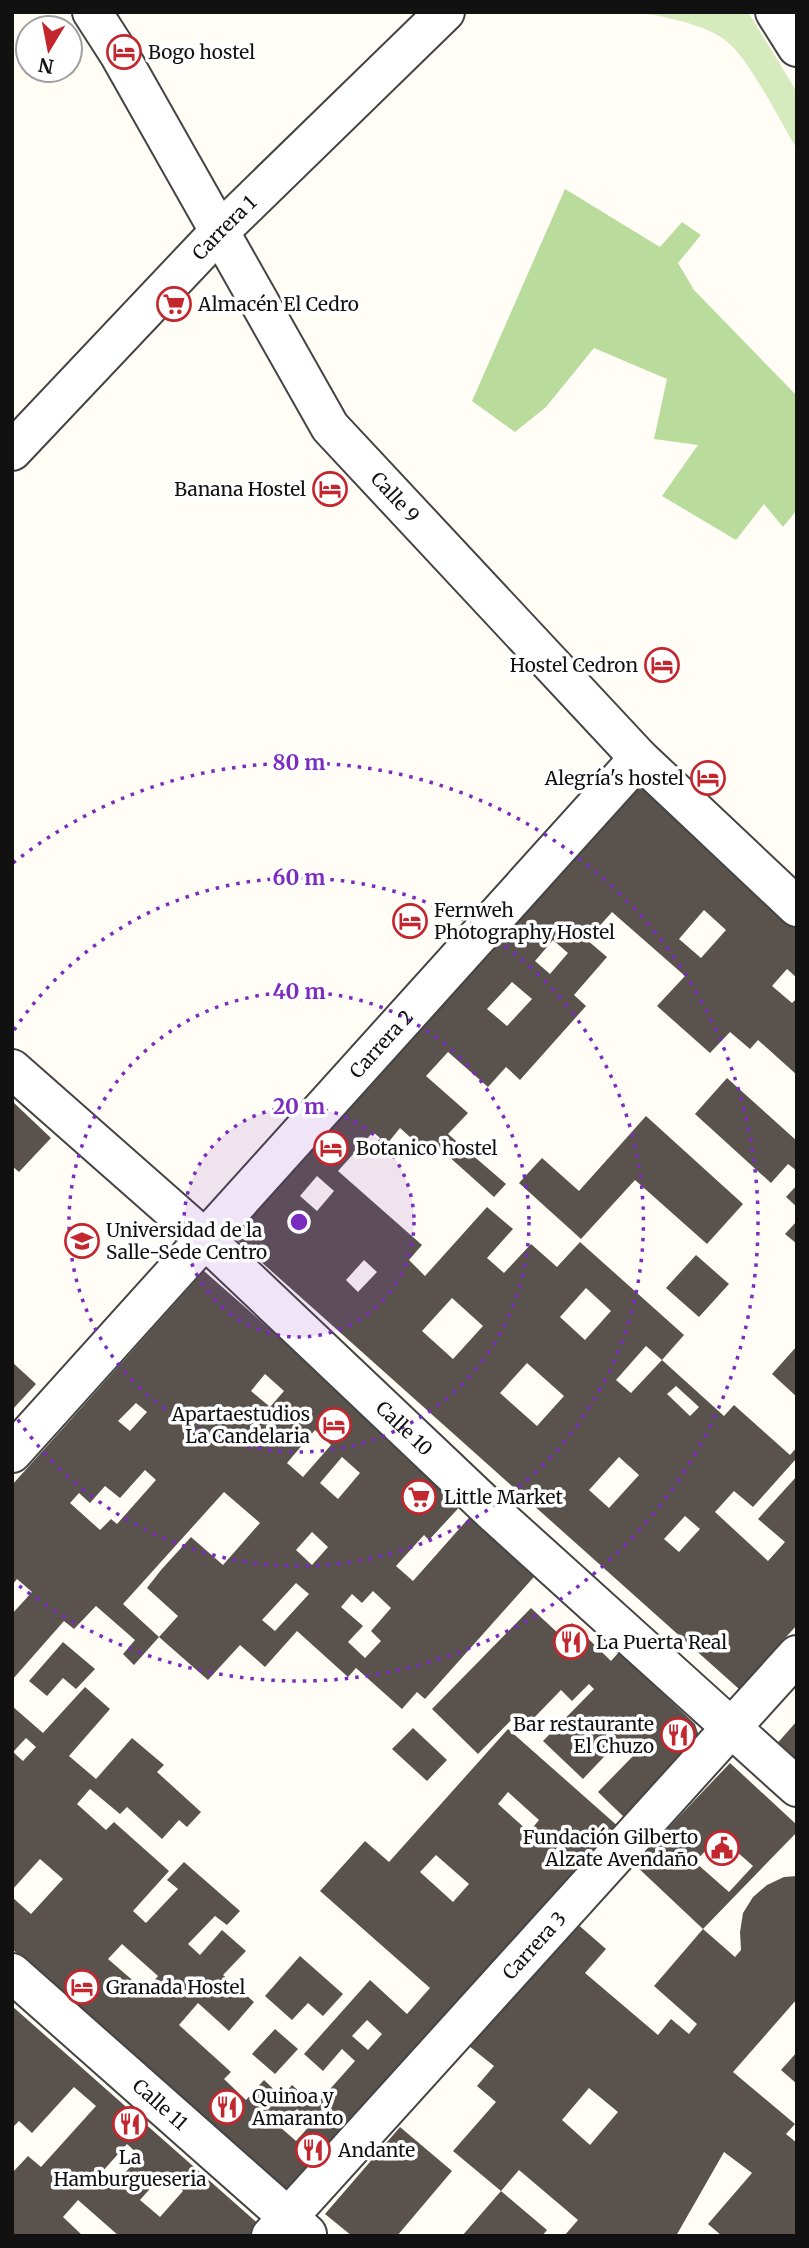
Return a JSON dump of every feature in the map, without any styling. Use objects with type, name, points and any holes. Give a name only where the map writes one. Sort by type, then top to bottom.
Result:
[{"type":"street","name":"Calle 9","points":[[92,12],[120,54],[330,427],[639,758],[797,908]]},
{"type":"street","name":"Carrera 1","points":[[12,451],[219,232],[446,12]]},
{"type":"street","points":[[775,12],[797,47]]},
{"type":"street","name":"Carrera 2","points":[[12,1453],[639,758]]},
{"type":"street","name":"Calle 10","points":[[12,1069],[206,1240],[496,1515],[797,1787]]},
{"type":"street","name":"Carrera 3","points":[[290,2230],[797,1655]]},
{"type":"street","name":"Calle 11","points":[[12,1973],[290,2230]]},
{"type":"green space","points":[[637,12],[748,12],[797,92],[797,149],[754,75],[725,40],[695,25]]},
{"type":"green space","points":[[565,189],[660,247],[682,222],[701,235],[678,263],[694,290],[797,396],[797,510],[783,527],[764,504],[736,540],[662,496],[698,445],[654,439],[667,379],[594,348],[546,407],[515,432],[472,401]]},
{"type":"building","points":[[636,782],[797,926],[797,978],[787,969],[772,986],[792,1003],[797,998],[797,1075],[758,1040],[750,1049],[730,1032],[710,1053],[657,1006],[685,976],[612,912],[587,940],[607,957],[574,995],[586,1006],[520,1080],[506,1067],[488,1087],[448,1052],[426,1076],[468,1113],[448,1134],[506,1184],[494,1197],[437,1146],[430,1155],[400,1128],[387,1144],[373,1132],[338,1171],[422,1245],[409,1260],[425,1276],[487,1207],[513,1229],[487,1258],[504,1273],[531,1244],[557,1267],[580,1242],[684,1335],[662,1360],[724,1416],[734,1405],[790,1455],[797,1447],[797,1461],[795,1460],[753,1507],[734,1491],[715,1512],[768,1561],[785,1542],[758,1519],[797,1476],[797,1625],[739,1689],[230,1234]],"holes":[[[704,910],[726,930],[701,958],[679,939]],[[553,940],[568,953],[550,974],[535,961]],[[512,982],[532,999],[507,1026],[487,1009]],[[317,1176],[334,1191],[317,1211],[300,1196]],[[364,1260],[377,1272],[358,1292],[346,1280]],[[586,1288],[611,1311],[585,1340],[560,1317]],[[452,1298],[483,1326],[453,1359],[422,1331]],[[646,1346],[662,1360],[631,1393],[616,1380]],[[527,1363],[564,1396],[537,1426],[500,1393]],[[676,1386],[699,1407],[690,1416],[667,1394]],[[619,1457],[639,1475],[609,1508],[589,1490]],[[685,1516],[700,1529],[679,1552],[664,1539]]]},
{"type":"building","points":[[727,1078],[797,1141],[797,1171],[788,1164],[771,1183],[695,1114]]},
{"type":"building","points":[[12,1101],[51,1138],[19,1172],[12,1166]]},
{"type":"building","points":[[646,1116],[743,1204],[707,1244],[635,1180],[581,1239],[519,1183],[542,1158],[579,1191]]},
{"type":"building","points":[[797,1185],[797,1207],[786,1197]]},
{"type":"building","points":[[797,1221],[797,1244],[785,1234]]},
{"type":"building","points":[[696,1255],[729,1284],[699,1317],[666,1288]]},
{"type":"building","points":[[204,1271],[465,1501],[429,1540],[424,1535],[396,1566],[413,1581],[475,1511],[541,1569],[425,1699],[417,1692],[402,1709],[356,1668],[348,1677],[297,1631],[265,1667],[240,1645],[208,1680],[159,1637],[134,1665],[123,1654],[135,1640],[96,1606],[74,1629],[64,1621],[12,1680],[12,1614],[32,1592],[17,1579],[12,1585],[12,1485]],"holes":[[[265,1374],[284,1391],[270,1407],[251,1391]],[[136,1403],[147,1412],[130,1431],[118,1421]],[[315,1430],[331,1445],[303,1477],[287,1463]],[[342,1457],[360,1473],[338,1499],[320,1483]],[[145,1470],[156,1480],[117,1524],[111,1519],[100,1530],[70,1503],[79,1493],[90,1503],[105,1486],[120,1498]],[[224,1492],[260,1523],[223,1565],[191,1537],[161,1570],[147,1588],[178,1616],[159,1637],[123,1604]],[[312,1532],[328,1547],[312,1565],[296,1550]],[[296,1583],[309,1594],[275,1631],[262,1620]],[[373,1591],[391,1608],[371,1631],[381,1641],[365,1658],[348,1642],[363,1626],[341,1607],[352,1594],[362,1603]]]},
{"type":"building","points":[[797,1346],[797,1397],[772,1374]]},
{"type":"building","points":[[12,1362],[36,1384],[12,1410]]},
{"type":"building","points":[[531,1608],[560,1635],[572,1623],[611,1661],[619,1652],[695,1724],[699,1736],[625,1818],[598,1792],[634,1755],[619,1741],[583,1779],[543,1741],[594,1689],[589,1684],[572,1701],[561,1690],[527,1725],[516,1715],[478,1754],[432,1709]]},
{"type":"building","points":[[63,1642],[95,1669],[76,1689],[63,1678],[47,1696],[29,1681]]},
{"type":"building","points":[[85,1687],[110,1709],[69,1756],[96,1779],[132,1738],[164,1765],[157,1772],[201,1812],[187,1827],[179,1820],[162,1839],[127,1807],[120,1814],[90,1789],[77,1804],[106,1830],[114,1822],[169,1871],[133,1911],[146,1923],[178,1889],[167,1880],[184,1862],[240,1911],[227,1925],[215,1916],[188,1944],[200,1955],[222,1930],[246,1951],[223,1975],[254,2002],[229,2031],[198,2003],[179,2025],[231,2072],[224,2079],[246,2100],[264,2080],[282,2097],[292,2085],[315,2106],[355,2061],[342,2049],[323,2071],[304,2054],[370,1980],[407,2014],[430,1988],[320,1891],[365,1841],[389,1862],[508,1729],[620,1828],[292,2196],[12,1949],[12,1897],[31,1914],[63,1879],[40,1859],[12,1890],[12,1706],[43,1733]],"holes":[[[26,1738],[36,1747],[23,1761],[13,1752]],[[508,1792],[539,1820],[529,1832],[498,1804]],[[436,1855],[469,1884],[453,1902],[420,1872]],[[122,1944],[158,1976],[145,1991],[108,1959]],[[367,2020],[382,2034],[368,2050],[352,2036]],[[297,2109],[313,2122],[296,2141],[280,2127]]]},
{"type":"building","points":[[797,1721],[797,1766],[774,1747]]},
{"type":"building","points":[[413,1728],[447,1760],[427,1781],[392,1749]]},
{"type":"building","points":[[730,1763],[797,1825],[797,1832],[703,1929],[634,1864]],"holes":[[[719,1836],[753,1866],[729,1892],[695,1862]]]},
{"type":"building","points":[[797,1876],[797,1999],[733,2072],[795,2124],[786,2134],[797,2143],[797,2236],[722,2236],[708,2224],[752,2173],[724,2152],[676,2236],[564,2236],[578,2220],[519,2170],[501,2191],[453,2151],[496,2102],[477,2086],[494,2066],[469,2046],[575,1922],[606,1949],[585,1973],[658,2035],[671,2019],[689,2034],[697,2024],[654,1986],[703,1929],[735,1957],[741,1950],[743,1913],[753,1897],[767,1885],[784,1877]],"holes":[[[589,2088],[618,2112],[590,2145],[562,2120]]]},
{"type":"building","points":[[300,1956],[343,1994],[323,2016],[308,2003],[292,2020],[265,1996]]},
{"type":"building","points":[[12,2006],[263,2228],[256,2236],[119,2236],[78,2200],[63,2217],[83,2236],[12,2236],[12,2173],[28,2156],[41,2167],[96,2106],[74,2087],[32,2133],[19,2121],[12,2128]],"holes":[[[127,2144],[140,2156],[115,2184],[102,2172]],[[164,2173],[183,2191],[160,2217],[140,2200]]]},
{"type":"building","points":[[275,2029],[298,2049],[275,2074],[252,2054]]},
{"type":"building","points":[[797,2052],[797,2084],[781,2070]]},
{"type":"building","points":[[400,2127],[452,2171],[397,2236],[352,2236],[325,2214]]},
{"type":"building","points":[[501,2191],[547,2230],[542,2236],[462,2236]]},
{"type":"place","name":"Bogo hostel","points":[[124,52]]},
{"type":"place","name":"Almacén El Cedro","points":[[174,304]]},
{"type":"place","name":"Banana Hostel","points":[[330,489]]},
{"type":"place","name":"Hostel Cedron","points":[[662,665]]},
{"type":"place","name":"Alegría's hostel","points":[[708,778]]},
{"type":"place","name":"Fernweh Photography Hostel","points":[[410,921]]},
{"type":"place","name":"Botanico hostel","points":[[331,1148]]},
{"type":"place","name":"Universidad de la Salle-Sede Centro","points":[[82,1241]]},
{"type":"place","name":"Apartaestudios La Candelaria","points":[[334,1425]]},
{"type":"place","name":"Little Market","points":[[419,1497]]},
{"type":"place","name":"La Puerta Real","points":[[571,1642]]},
{"type":"place","name":"Bar restaurante El Chuzo","points":[[678,1735]]},
{"type":"place","name":"Fundación Gilberto Alzate Avendaño","points":[[722,1848]]},
{"type":"place","name":"Granada Hostel","points":[[82,1987]]},
{"type":"place","name":"Quinoa y Amaranto","points":[[227,2107]]},
{"type":"place","name":"La Hamburgueseria","points":[[130,2124]]},
{"type":"place","name":"Andante","points":[[313,2150]]}]
